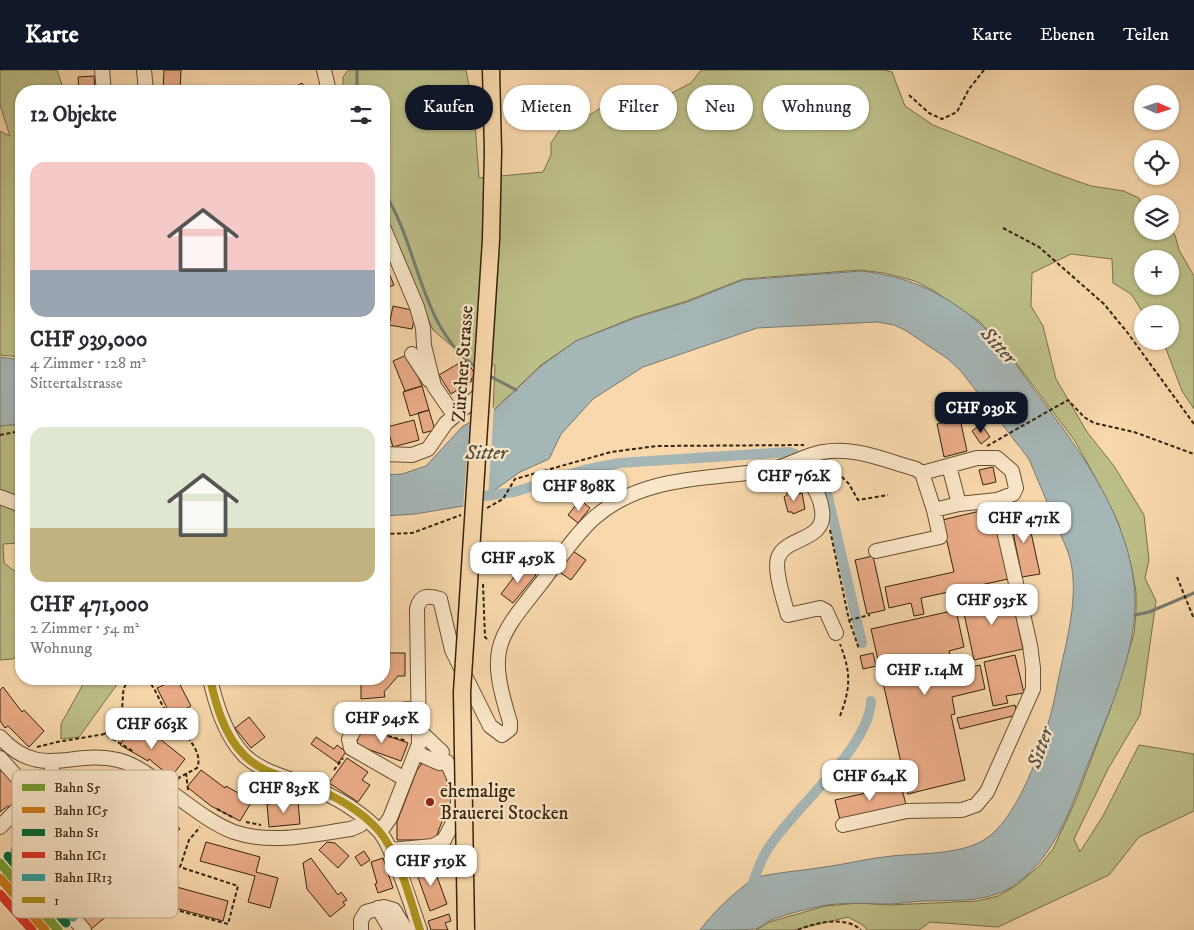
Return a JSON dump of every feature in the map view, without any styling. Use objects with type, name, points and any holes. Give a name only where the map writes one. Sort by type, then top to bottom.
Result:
[{"type":"main road","name":"Zürcher Strasse","points":[[466,930],[462,692],[491,240],[493,151],[491,70]]},
{"type":"street","points":[[102,70],[103,85]]},
{"type":"street","points":[[144,70],[145,85]]},
{"type":"street","points":[[324,70],[328,85]]},
{"type":"street","points":[[390,243],[417,307],[434,386]]},
{"type":"street","points":[[412,354],[423,374],[434,386],[454,415]]},
{"type":"street","points":[[390,454],[412,455],[428,449],[454,415],[477,397],[486,382]]},
{"type":"street","points":[[380,832],[386,826],[390,805],[417,753],[414,738],[417,609],[421,599],[429,595],[440,599],[452,650],[490,726],[498,733],[507,733],[510,722],[498,674],[498,656],[507,626],[593,519],[612,505],[658,484],[685,478],[769,470],[792,463],[812,453],[846,451],[916,468],[922,472],[934,510],[940,537],[876,551]]},
{"type":"street","points":[[922,472],[977,458],[997,458],[1012,471],[1016,488],[1013,494],[997,500],[959,504],[934,510]]},
{"type":"street","points":[[792,463],[819,495],[823,516],[818,528],[814,532],[783,550],[778,556],[777,564],[788,615],[820,608],[826,611],[836,634]]},
{"type":"street","points":[[949,466],[959,504]]},
{"type":"street","points":[[0,497],[15,503]]},
{"type":"street","points":[[843,825],[907,811],[962,810],[976,805],[987,792],[1033,689],[1030,645],[997,500]]},
{"type":"street","points":[[212,685],[226,727],[246,756],[264,769],[332,797],[380,832],[390,850],[420,930]]},
{"type":"street","points":[[392,720],[359,722],[349,739],[351,748],[405,779]]},
{"type":"street","points":[[414,738],[424,735],[442,752]]},
{"type":"street","points":[[0,737],[3,754],[12,770]]},
{"type":"street","points":[[390,850],[433,846],[444,840],[458,813],[458,787],[447,762],[439,763],[417,753]]},
{"type":"street","points":[[3,754],[28,758],[52,768],[98,758],[127,763],[137,770]]},
{"type":"street","points":[[178,798],[211,821],[233,832],[253,838],[280,838],[351,829],[360,825],[364,819]]},
{"type":"street","points":[[0,827],[12,815]]},
{"type":"street","points":[[433,846],[448,865]]},
{"type":"street","points":[[361,930],[361,920],[364,914],[368,909],[378,908],[394,910],[406,930]]},
{"type":"street","points":[[378,908],[391,930]]},
{"type":"street","points":[[378,908],[389,916],[398,930]]},
{"type":"street","points":[[73,918],[84,930]]},
{"type":"path","points":[[909,95],[929,113],[942,119],[950,117],[957,112],[969,89],[984,70]]},
{"type":"path","points":[[1003,228],[1039,247],[1104,304],[1127,332],[1194,424]]},
{"type":"path","points":[[988,446],[1066,400],[1070,401],[1084,417],[1094,423],[1134,432],[1194,454]]},
{"type":"path","points":[[0,435],[15,432]]},
{"type":"path","points":[[481,509],[503,499],[515,479],[611,452],[657,446],[803,444],[812,453],[832,466],[849,484],[858,500],[888,494]]},
{"type":"path","points":[[390,534],[412,533],[464,514]]},
{"type":"path","points":[[823,516],[826,517],[829,526],[850,620],[859,649]]},
{"type":"path","points":[[1177,577],[1194,619]]},
{"type":"path","points":[[850,620],[870,616]]},
{"type":"path","points":[[836,634],[848,664],[849,677],[848,694],[840,716]]},
{"type":"path","points":[[105,734],[114,726],[121,712],[123,688],[126,685]]},
{"type":"path","points":[[150,685],[168,715],[188,740],[199,759],[197,768],[178,780]]},
{"type":"path","points":[[392,720],[403,728],[403,734]]},
{"type":"path","points":[[388,736],[414,738]]},
{"type":"path","points":[[334,770],[351,748]]},
{"type":"path","points":[[186,773],[188,790]]},
{"type":"path","points":[[218,809],[240,822],[263,825]]},
{"type":"path","points":[[180,911],[228,924],[232,910],[238,886],[180,866],[189,840],[204,821]]},
{"type":"path","points":[[798,930],[846,921],[853,923],[861,930]]},
{"type":"green space","points":[[0,70],[57,70],[62,85],[15,85],[15,356],[0,355],[0,131],[10,136],[0,105]]},
{"type":"green space","points":[[348,70],[466,70],[469,85],[405,85],[405,130],[475,130],[479,178],[543,172],[551,155],[551,143],[560,130],[590,130],[590,115],[600,108],[600,130],[677,130],[677,90],[687,85],[687,130],[753,130],[753,85],[687,85],[691,83],[701,70],[884,70],[892,72],[905,106],[933,125],[1054,173],[1091,186],[1124,191],[1134,196],[1134,240],[1176,240],[1179,250],[1194,276],[1194,409],[1182,391],[1166,350],[1179,350],[1179,305],[1138,305],[1131,294],[1113,283],[1112,259],[1071,254],[1032,273],[1031,306],[1043,326],[1056,379],[1087,432],[1114,466],[1144,515],[1149,560],[1145,578],[1156,601],[1140,715],[1108,769],[1074,839],[1080,852],[1103,816],[1139,745],[1194,754],[1194,811],[1139,837],[1109,875],[998,927],[930,922],[919,930],[867,930],[863,925],[848,917],[794,930],[756,930],[770,922],[825,906],[859,903],[889,905],[977,901],[998,896],[1017,885],[1039,866],[1053,849],[1075,802],[1111,707],[1134,634],[1136,592],[1131,564],[1118,522],[1075,441],[1010,355],[980,322],[934,291],[915,281],[884,273],[860,270],[743,279],[687,301],[635,317],[576,341],[541,365],[493,411],[495,365],[473,364],[433,330],[390,228],[390,85],[343,85],[343,77]]},
{"type":"green space","points":[[15,425],[15,543],[3,544],[4,563],[15,571],[15,657],[0,660],[0,426]]},
{"type":"green space","points":[[83,685],[117,685],[79,737],[61,739],[61,724]]},
{"type":"water","name":"Sitter","points":[[861,271],[878,273],[909,281],[952,302],[987,330],[1016,364],[1085,461],[1113,512],[1124,539],[1135,595],[1134,617],[1127,660],[1113,703],[1061,830],[1042,859],[1030,872],[1016,884],[995,895],[973,899],[893,904],[835,904],[791,914],[769,921],[755,929],[700,930],[725,902],[754,878],[883,857],[951,851],[974,845],[984,840],[997,829],[1010,813],[1022,793],[1041,747],[1053,704],[1071,619],[1073,585],[1072,568],[1068,552],[1029,459],[960,370],[948,359],[905,330],[894,325],[877,322],[757,328],[643,367],[593,399],[561,434],[549,459],[520,472],[475,504],[415,514],[390,516],[390,475],[402,474],[426,466],[463,426],[493,411],[541,366],[576,341],[743,280]]},
{"type":"water","points":[[0,357],[15,359],[15,425],[0,426]]},
{"type":"pier","points":[[494,407],[488,497],[476,506],[463,508],[470,419]]},
{"type":"building","points":[[164,70],[181,70],[180,85],[163,85]]},
{"type":"building","points":[[94,76],[95,85],[79,85],[78,77]]},
{"type":"building","points":[[390,276],[394,285],[390,287]]},
{"type":"building","points":[[393,306],[416,311],[412,329],[390,325]]},
{"type":"building","points":[[409,354],[422,386],[405,391],[393,361]]},
{"type":"building","points":[[467,361],[476,376],[471,379],[472,381],[451,394],[439,375],[461,362]]},
{"type":"building","points":[[422,386],[429,410],[410,416],[403,392]]},
{"type":"building","points":[[429,410],[435,430],[423,433],[418,413]]},
{"type":"building","points":[[960,419],[967,451],[944,457],[937,424]]},
{"type":"building","points":[[414,420],[419,440],[393,447],[390,437],[390,426]]},
{"type":"building","points":[[981,424],[990,437],[981,444],[972,431]]},
{"type":"building","points":[[993,467],[996,482],[983,485],[979,470]]},
{"type":"building","points":[[798,489],[799,494],[802,493],[805,509],[793,514],[788,512],[784,497],[787,495],[787,491]]},
{"type":"building","points":[[580,500],[590,508],[578,523],[568,515]]},
{"type":"building","points":[[1018,505],[1023,525],[1029,523],[1040,574],[1022,577],[1008,507]]},
{"type":"building","points":[[993,508],[1008,579],[921,598],[924,614],[914,616],[911,603],[889,608],[885,587],[954,572],[942,520]]},
{"type":"building","points":[[573,551],[586,560],[571,580],[558,571]]},
{"type":"building","points":[[873,556],[885,610],[867,614],[855,560]]},
{"type":"building","points":[[523,565],[536,575],[513,603],[501,594]]},
{"type":"building","points":[[1011,593],[1023,649],[974,660],[962,604]]},
{"type":"building","points":[[956,610],[964,647],[949,651],[954,671],[980,665],[985,689],[952,697],[955,714],[951,715],[965,780],[908,794],[871,629]]},
{"type":"building","points":[[390,653],[405,653],[405,676],[398,676],[384,692],[385,697],[361,699],[361,685],[390,685]]},
{"type":"building","points":[[873,653],[876,666],[863,669],[860,656]]},
{"type":"building","points":[[1015,655],[1024,693],[1006,696],[1008,703],[993,706],[984,662]]},
{"type":"building","points":[[164,685],[180,685],[191,706],[171,716],[157,688]]},
{"type":"building","points":[[3,687],[22,712],[24,710],[44,731],[29,747],[8,726],[5,728],[0,721],[0,690]]},
{"type":"building","points":[[403,702],[413,702],[414,726],[404,727]]},
{"type":"building","points":[[1015,705],[1017,715],[960,729],[957,718]]},
{"type":"building","points":[[249,717],[265,737],[251,748],[235,728]]},
{"type":"building","points":[[132,724],[158,740],[160,739],[185,759],[176,770],[162,770],[149,759],[148,761],[120,745]]},
{"type":"building","points":[[362,727],[408,743],[401,761],[356,745]]},
{"type":"building","points":[[316,737],[334,749],[337,745],[346,752],[338,763],[311,744]]},
{"type":"building","points":[[347,758],[368,772],[362,780],[370,785],[358,802],[329,783]]},
{"type":"building","name":"ehemalige Brauerei Stocken","points":[[424,761],[446,769],[447,792],[457,796],[453,810],[449,808],[446,817],[444,816],[435,840],[397,840],[397,822],[417,770]]},
{"type":"building","points":[[0,765],[12,778],[12,810],[8,806],[0,812]]},
{"type":"building","points":[[201,770],[225,788],[226,786],[252,801],[240,821],[211,806],[187,787]]},
{"type":"building","points":[[901,785],[906,805],[840,820],[835,800]]},
{"type":"building","points":[[298,801],[300,824],[269,827],[267,804]]},
{"type":"building","points":[[206,842],[260,857],[256,872],[278,878],[270,908],[248,902],[255,876],[200,861]]},
{"type":"building","points":[[327,842],[335,843],[349,856],[338,868],[319,850]]},
{"type":"building","points":[[364,851],[370,860],[361,866],[355,857]]},
{"type":"building","points":[[311,858],[338,895],[341,892],[347,900],[343,902],[345,905],[330,917],[307,889],[303,863]]},
{"type":"building","points":[[383,858],[393,888],[378,893],[371,862]]},
{"type":"building","points":[[432,863],[447,904],[430,911],[415,869]]},
{"type":"building","points":[[178,887],[228,901],[223,921],[178,909]]},
{"type":"building","points":[[449,914],[451,921],[445,923],[448,930],[431,930],[428,921]]},
{"type":"building","points":[[79,918],[104,918],[90,930]]},
{"type":"waterway","points":[[357,70],[357,85]]},
{"type":"waterway","points":[[390,203],[406,237],[422,286],[443,331],[458,351],[477,368]]},
{"type":"waterway","points":[[488,375],[516,390]]},
{"type":"waterway","points":[[485,496],[514,492],[584,470],[619,463],[789,452],[795,454],[813,468],[827,493],[862,643]]},
{"type":"waterway","points":[[1135,615],[1149,612],[1194,593]]},
{"type":"waterway","points":[[751,889],[767,850],[828,778],[858,739],[867,719],[871,701]]},
{"type":"rail line","name":"S1","points":[[8,856],[12,861]]},
{"type":"rail line","name":"S5","points":[[0,863],[12,877]]},
{"type":"rail line","name":"IC5","points":[[0,878],[12,892]]},
{"type":"rail line","name":"IC1","points":[[0,894],[12,908]]},
{"type":"rail line","name":"IC1","points":[[21,918],[32,930]]},
{"type":"rail line","name":"IC5","points":[[35,918],[45,930]]},
{"type":"rail line","name":"S5","points":[[48,918],[58,930]]},
{"type":"rail line","name":"S1","points":[[62,918],[66,923]]},
{"type":"transit line","name":"1","points":[[212,685],[226,729],[237,747],[250,761],[271,772],[333,797],[363,816],[379,831],[399,865],[420,930]]},
{"type":"place","name":"ehemalige Brauerei Stocken","points":[[430,802]]}]
